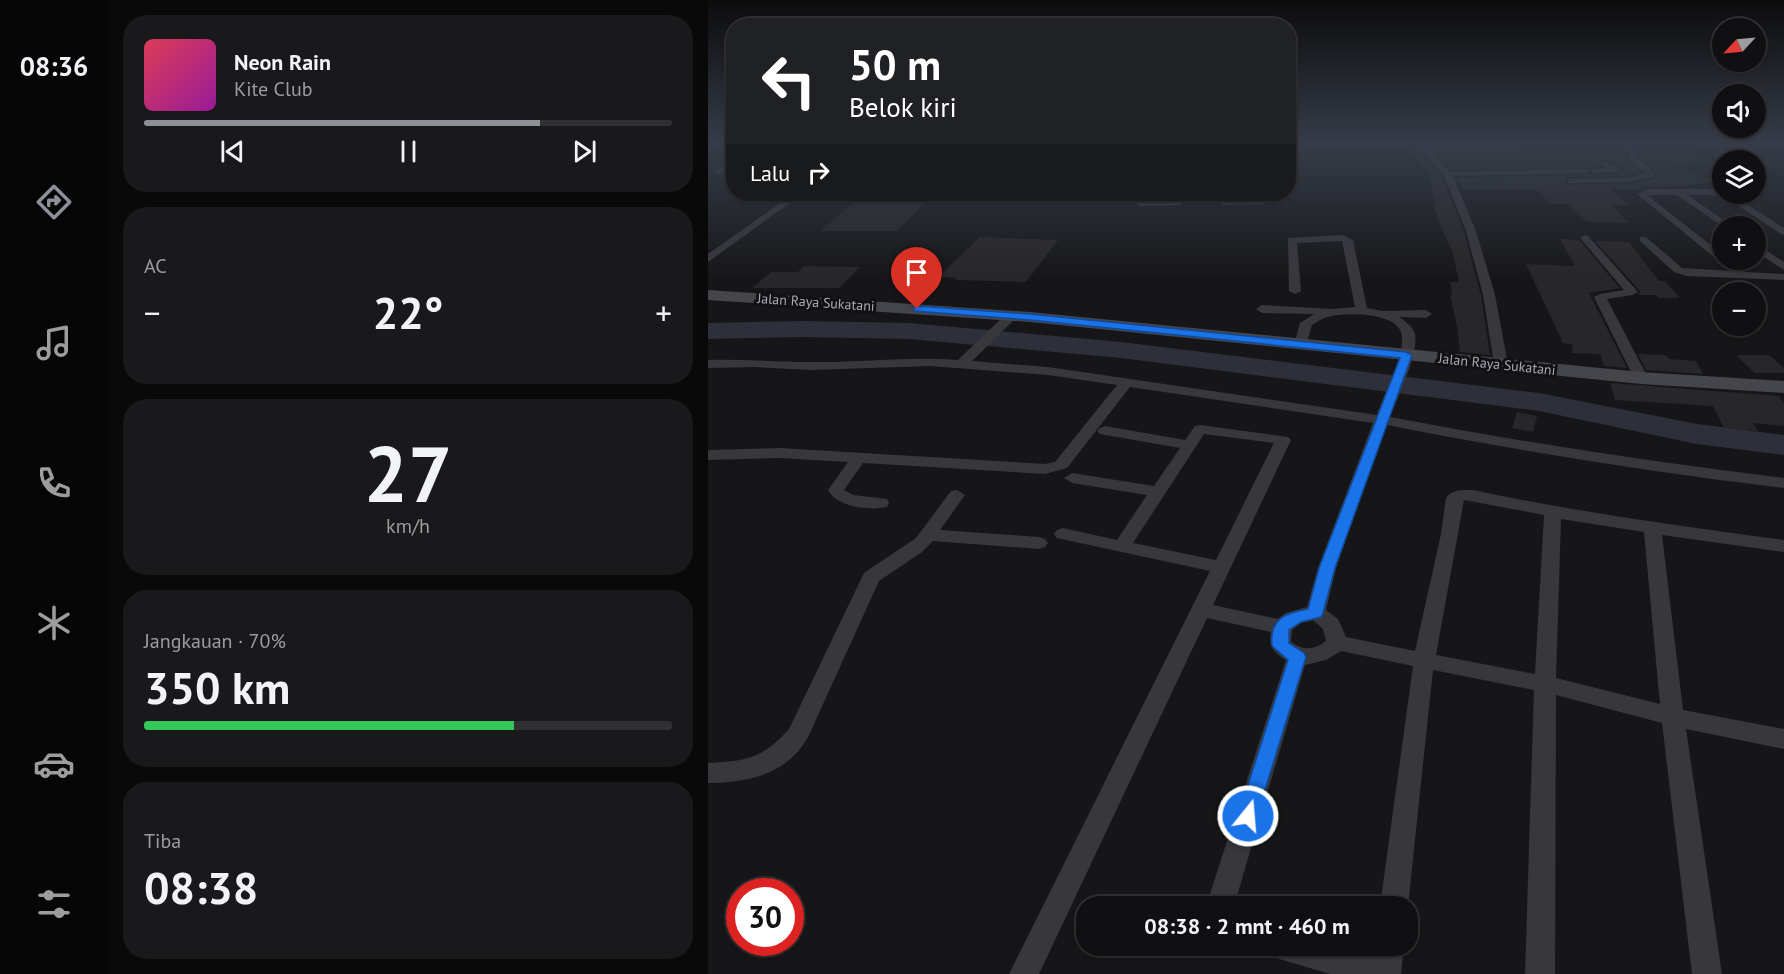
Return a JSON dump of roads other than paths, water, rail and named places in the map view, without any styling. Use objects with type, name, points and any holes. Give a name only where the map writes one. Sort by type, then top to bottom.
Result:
[{"type":"main road","name":"Jalan Raya Sukatani","points":[[708,295],[1300,345],[1641,378],[1784,387]]},
{"type":"street","points":[[1454,189],[1471,231],[1489,295],[1501,364]]},
{"type":"street","points":[[1679,192],[1714,216]]},
{"type":"street","points":[[1712,193],[1641,194],[1742,275]]},
{"type":"street","points":[[708,260],[788,201]]},
{"type":"street","points":[[1140,201],[1181,201]]},
{"type":"street","points":[[1223,201],[1264,201]]},
{"type":"street","points":[[1741,204],[1784,232]]},
{"type":"street","points":[[1294,291],[1292,240],[1343,238],[1348,240],[1369,312]]},
{"type":"street","points":[[1585,238],[1632,292],[1600,297],[1641,378]]},
{"type":"street","points":[[1643,239],[1678,270],[1687,273],[1784,277]]},
{"type":"street","points":[[1359,241],[1369,312]]},
{"type":"street","points":[[1766,254],[1784,267]]},
{"type":"street","points":[[1262,309],[1426,314]]},
{"type":"street","points":[[1300,345],[1306,323],[1322,315],[1347,311]]},
{"type":"street","points":[[1315,613],[1327,568],[1406,355],[1409,334],[1402,322],[1369,312]]},
{"type":"street","points":[[961,364],[1005,321]]},
{"type":"street","points":[[708,364],[755,363],[810,366],[930,362],[1048,371],[1385,413],[1516,446],[1675,470],[1784,483]]},
{"type":"street","points":[[708,455],[780,453],[1054,468],[1061,465],[1127,382]]},
{"type":"street","points":[[1024,974],[1283,440],[1200,429],[1122,546]]},
{"type":"street","points":[[1105,431],[1190,445]]},
{"type":"street","points":[[859,457],[836,490],[838,494],[849,500],[881,504]]},
{"type":"street","points":[[1072,478],[1159,492]]},
{"type":"street","points":[[708,773],[751,771],[782,754],[797,735],[872,578],[885,566],[911,553],[928,535],[957,495]]},
{"type":"street","points":[[1395,896],[1424,660],[1450,534],[1454,498],[1461,495],[1473,495],[1553,512],[1784,546]]},
{"type":"street","points":[[1540,974],[1545,685],[1553,512]]},
{"type":"street","points":[[1652,528],[1673,717],[1707,974]]},
{"type":"street","points":[[1063,534],[1221,567]]},
{"type":"street","points":[[928,535],[1039,543]]},
{"type":"street","points":[[1201,610],[1281,627]]},
{"type":"street","points":[[1315,613],[1325,617],[1336,630],[1337,643],[1327,652],[1313,657],[1298,657],[1281,646],[1279,634],[1281,627],[1297,617],[1315,613]]},
{"type":"street","points":[[1337,643],[1584,692],[1673,717],[1784,739]]},
{"type":"street","points":[[1223,896],[1298,657]]},
{"type":"street","points":[[1318,956],[1386,974],[1388,956]]},
{"type":"waterway","points":[[708,331],[802,329],[909,331],[1121,350],[1539,402],[1697,434],[1784,445]]}]
